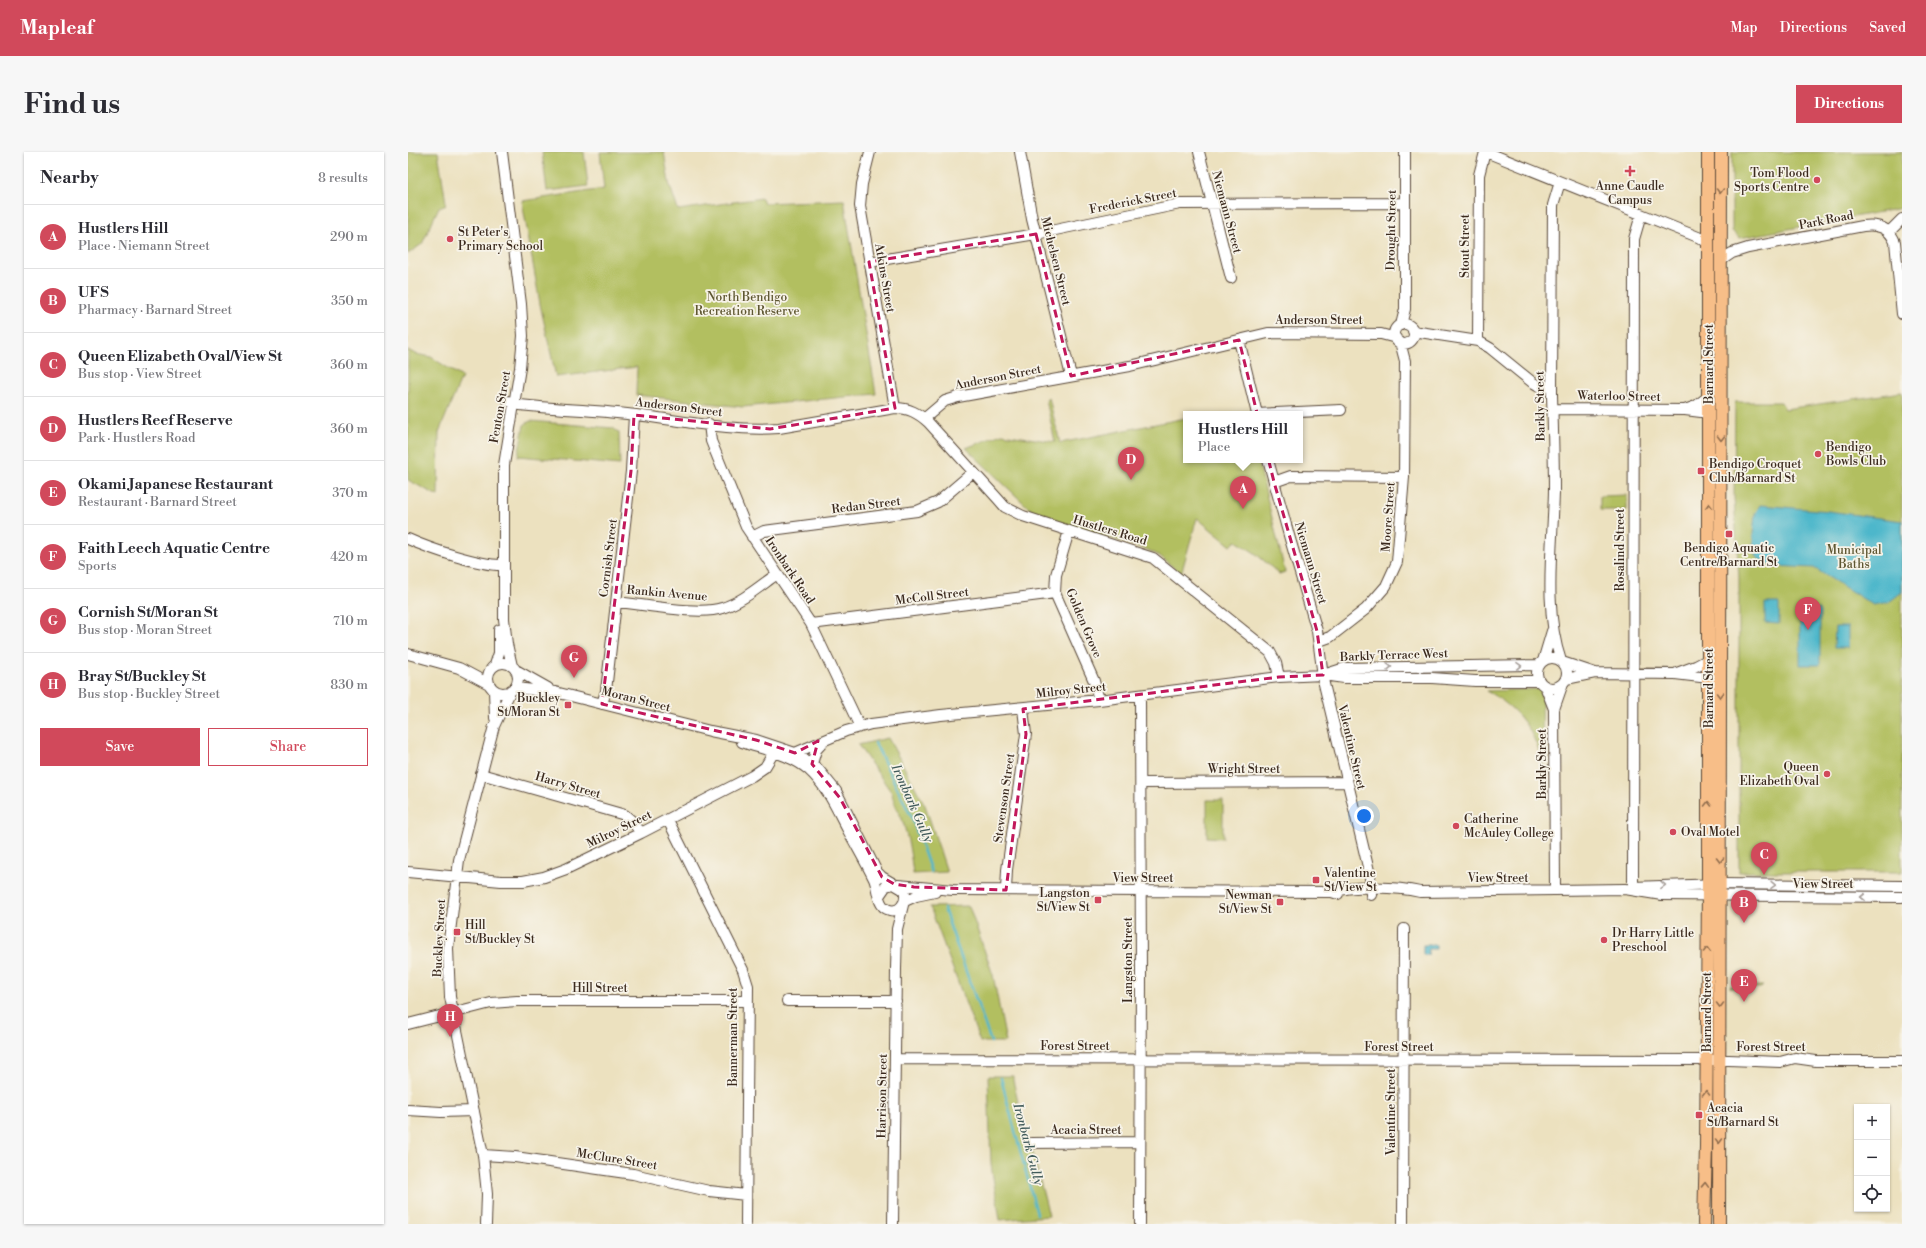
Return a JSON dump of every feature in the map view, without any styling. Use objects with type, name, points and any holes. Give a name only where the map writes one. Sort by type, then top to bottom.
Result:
[{"type":"main road","name":"Barnard Street","points":[[1703,1224],[1706,1146],[1706,1060],[1714,890],[1720,606],[1720,261],[1709,224],[1708,152]]},
{"type":"main road","name":"Barnard Street","points":[[1719,1224],[1719,1060],[1708,659],[1709,326],[1721,152]]},
{"type":"main road","points":[[1709,413],[1712,413],[1715,408],[1716,356],[1720,335]]},
{"type":"main road","points":[[1709,592],[1712,576],[1714,522],[1720,516]]},
{"type":"main road","points":[[1709,678],[1715,672],[1715,628],[1720,606]]},
{"type":"street","name":"Fenton Street","points":[[493,667],[499,653],[504,465],[516,354],[517,318],[496,152]]},
{"type":"street","name":"Fenton Street","points":[[502,152],[522,319],[522,351],[511,402]]},
{"type":"street","name":"Atkins Street","points":[[870,152],[862,184],[860,206],[895,408]]},
{"type":"street","name":"Michelsen Street","points":[[1020,152],[1021,166],[1036,234],[1071,376]]},
{"type":"street","name":"Niemann Street","points":[[1199,152],[1231,278]]},
{"type":"street","name":"Drought Street","points":[[1405,152],[1405,334]]},
{"type":"street","points":[[1485,152],[1686,232],[1715,246]]},
{"type":"street","name":"Stout Street","points":[[1478,341],[1479,175],[1485,152]]},
{"type":"street","name":"Barkly Street","points":[[1560,182],[1553,205],[1552,387],[1554,490],[1551,593],[1552,631],[1562,662]]},
{"type":"street","name":"Frederick Street","points":[[869,262],[1036,234],[1180,204],[1405,203]]},
{"type":"street","name":"Rosalind Street","points":[[1629,888],[1633,673],[1634,239],[1641,214]]},
{"type":"street","points":[[1902,219],[1889,232],[1893,238],[1896,248],[1902,314]]},
{"type":"street","points":[[1686,232],[1698,232],[1709,224]]},
{"type":"street","name":"Park Road","points":[[1720,261],[1732,253],[1748,248],[1870,225],[1882,227],[1889,232]]},
{"type":"street","name":"Park Road","points":[[1715,246],[1748,248]]},
{"type":"street","name":"Anderson Street","points":[[511,402],[760,429],[779,428],[895,408],[910,410],[924,418],[938,406],[951,399],[1136,365],[1268,333],[1430,334],[1461,337],[1478,341]]},
{"type":"street","name":"Moore Street","points":[[1319,641],[1330,637],[1366,609],[1386,586],[1392,575],[1399,552],[1404,477],[1405,334]]},
{"type":"street","points":[[1239,340],[1256,411]]},
{"type":"street","points":[[1478,341],[1490,348],[1532,382],[1539,386],[1552,387]]},
{"type":"street","name":"Waterloo Street","points":[[1685,410],[1696,406],[1709,396]]},
{"type":"street","name":"Waterloo Street","points":[[1553,409],[1685,410],[1709,413]]},
{"type":"street","points":[[1303,412],[1341,410]]},
{"type":"street","name":"Cornish Street","points":[[602,704],[606,691],[632,471],[634,415]]},
{"type":"street","name":"Hustlers Road","points":[[924,418],[998,499],[1013,512],[1153,558],[1270,652],[1276,663],[1279,677]]},
{"type":"street","name":"Ironbark Road","points":[[709,424],[711,441],[746,527],[811,624],[860,726]]},
{"type":"street","name":"Niemann Street","points":[[1269,463],[1319,641],[1323,675]]},
{"type":"street","name":"Redan Street","points":[[752,537],[764,531],[917,511],[938,502],[973,472]]},
{"type":"street","points":[[1274,482],[1291,476],[1404,477]]},
{"type":"street","name":"Golden Grove","points":[[1069,531],[1056,575],[1056,592],[1094,681],[1100,700]]},
{"type":"street","points":[[408,539],[445,552],[501,565]]},
{"type":"street","name":"Fenton Street","points":[[501,565],[504,629],[514,668]]},
{"type":"street","name":"Rankin Avenue","points":[[616,602],[700,611],[715,610],[735,602],[777,574]]},
{"type":"street","name":"McColl Street","points":[[811,624],[1056,592]]},
{"type":"street","name":"Barkly Street","points":[[1541,663],[1552,631]]},
{"type":"street","points":[[408,654],[459,668],[502,693],[512,689],[518,679],[514,668],[504,663],[493,667],[459,668]]},
{"type":"street","points":[[1595,673],[1552,658],[1541,663],[1537,673],[1542,684],[1554,688],[1564,681],[1595,673],[1675,674],[1709,678]]},
{"type":"street","points":[[1675,674],[1689,670],[1708,659]]},
{"type":"street","points":[[1562,662],[1567,670],[1564,681]]},
{"type":"street","name":"Barkly Terrace West","points":[[1323,675],[1345,668],[1541,663]]},
{"type":"street","points":[[492,687],[488,676],[493,667]]},
{"type":"street","name":"Moran Street","points":[[514,668],[556,692]]},
{"type":"street","name":"Milroy Street","points":[[795,753],[860,726],[941,715],[1100,700],[1279,677],[1323,675]]},
{"type":"street","name":"Barkly Terrace West","points":[[1323,675],[1344,678],[1432,678],[1542,684]]},
{"type":"street","name":"Valentine Street","points":[[1323,675],[1370,875],[1371,892]]},
{"type":"street","name":"Barkly Street","points":[[1555,890],[1554,709],[1564,681]]},
{"type":"street","name":"Barkly Street","points":[[1542,684],[1554,709]]},
{"type":"street","name":"Buckley Street","points":[[486,1224],[487,1194],[482,1155],[453,1012],[449,982],[448,948],[456,876],[494,726],[496,707],[492,687]]},
{"type":"street","name":"Moran Street","points":[[512,689],[556,692],[710,731],[756,740],[795,753],[806,763]]},
{"type":"street","name":"Buckley Street","points":[[494,726],[512,689]]},
{"type":"street","name":"Langston Street","points":[[1140,695],[1140,1224]]},
{"type":"street","name":"Stevenson Street","points":[[1006,890],[1007,870],[1026,734],[1023,708]]},
{"type":"street","name":"Moran Street","points":[[710,731],[806,763]]},
{"type":"street","points":[[806,763],[825,740]]},
{"type":"street","name":"Milroy Street","points":[[408,872],[511,881],[544,877],[566,869],[668,820],[760,771],[769,762],[774,752]]},
{"type":"street","points":[[806,763],[826,777],[838,794],[877,872],[882,878],[896,885],[905,894],[904,903],[896,910],[888,909],[881,904],[874,879],[832,800],[806,763]]},
{"type":"street","name":"Harry Street","points":[[481,774],[625,815],[632,821],[641,833]]},
{"type":"street","name":"Wright Street","points":[[1141,783],[1347,782]]},
{"type":"street","name":"Bannerman Street","points":[[668,820],[743,970],[748,986],[746,1224]]},
{"type":"street","points":[[879,896],[880,892],[886,886],[896,885]]},
{"type":"street","name":"View Street","points":[[896,885],[953,890],[1332,892],[1342,895],[1371,892],[1410,895],[1420,892],[1629,888],[1902,898]]},
{"type":"street","name":"View Street","points":[[1714,890],[1902,886]]},
{"type":"street","name":"View Street","points":[[904,903],[916,896],[953,890]]},
{"type":"street","name":"Harrison Street","points":[[893,1224],[897,929],[904,903]]},
{"type":"street","name":"Harrison Street","points":[[888,909],[892,923],[892,941],[896,969]]},
{"type":"street","name":"Valentine Street","points":[[1403,1224],[1404,929]]},
{"type":"street","name":"Hill Street","points":[[408,1024],[491,1003],[517,1000],[748,1001]]},
{"type":"street","points":[[787,1001],[896,1001]]},
{"type":"street","name":"Forest Street","points":[[895,1058],[1719,1060],[1780,1062],[1795,1058],[1816,1061],[1902,1061]]},
{"type":"street","points":[[408,1110],[474,1112]]},
{"type":"street","name":"Acacia Street","points":[[1031,1143],[1140,1142]]},
{"type":"street","name":"McClure Street","points":[[482,1155],[515,1156],[625,1172],[709,1191],[746,1195]]},
{"type":"highlighted area","points":[[1036,234],[1071,376],[1239,340],[1274,482],[1317,631],[1323,675],[1279,677],[1023,709],[1026,734],[1006,890],[914,887],[894,884],[882,877],[840,798],[812,764],[818,741],[795,753],[756,740],[602,704],[631,471],[634,415],[770,429],[895,408],[869,262]]},
{"type":"green space","points":[[408,152],[438,152],[446,203],[445,206],[439,207],[422,244],[408,254]]},
{"type":"green space","points":[[542,152],[584,152],[588,186],[547,191]]},
{"type":"green space","name":"North Bendigo Recreation Reserve","points":[[600,152],[664,152],[669,183],[678,210],[762,198],[764,203],[844,200],[876,394],[743,407],[636,395],[637,367],[556,377],[540,304],[522,201],[604,189]]},
{"type":"green space","name":"Tom Flood Sports Centre","points":[[1732,152],[1902,152],[1902,208],[1740,238],[1732,231]]},
{"type":"green space","points":[[408,350],[415,354],[431,357],[462,377],[439,432],[438,496],[408,480]]},
{"type":"green space","points":[[1902,392],[1902,872],[1739,872],[1739,578],[1734,498],[1735,402],[1781,402],[1785,409]]},
{"type":"green space","points":[[1049,398],[1060,443],[1183,419],[1183,463],[1259,463],[1285,572],[1279,574],[1255,553],[1236,541],[1231,546],[1197,518],[1181,574],[1160,556],[1146,549],[1063,524],[1033,512],[966,448],[1002,434],[1055,442],[1046,399]]},
{"type":"green space","points":[[530,421],[613,428],[619,433],[620,465],[518,456],[524,425]]},
{"type":"green space","points":[[1627,495],[1627,510],[1600,510],[1600,496]]},
{"type":"green space","points":[[1542,689],[1543,768],[1536,743],[1524,722],[1508,705],[1486,691]]},
{"type":"green space","points":[[888,738],[925,805],[947,872],[913,874],[906,833],[892,793],[858,745]]},
{"type":"green space","points":[[1207,800],[1223,800],[1223,838],[1207,837]]},
{"type":"green space","points":[[969,906],[993,975],[1006,1042],[980,1042],[930,907]]},
{"type":"green space","points":[[1730,986],[1763,986],[1761,988],[1730,988]]},
{"type":"green space","points":[[988,1076],[1013,1076],[1026,1137],[1023,1143],[1026,1148],[1032,1150],[1049,1216],[1000,1220],[991,1165]]},
{"type":"water","name":"Municipal Baths","points":[[1760,505],[1828,511],[1902,521],[1902,592],[1889,602],[1873,605],[1814,568],[1774,566],[1758,559],[1753,551],[1753,534],[1755,514]]},
{"type":"water","points":[[1765,603],[1779,603],[1779,624],[1765,623]]},
{"type":"water","points":[[1800,609],[1820,609],[1820,665],[1800,665]]},
{"type":"water","points":[[1835,627],[1848,627],[1848,648],[1834,648]]},
{"type":"water","points":[[1423,945],[1436,945],[1436,949],[1429,949],[1428,955],[1423,955]]},
{"type":"waterway","name":"Ironbark Gully","points":[[875,743],[912,818],[931,872]]},
{"type":"waterway","name":"Ironbark Gully","points":[[944,909],[991,1042]]},
{"type":"waterway","name":"Ironbark Gully","points":[[1001,1078],[1037,1214]]},
{"type":"place","name":"Anne Caudle Campus","points":[[1630,171]]},
{"type":"place","name":"Tom Flood Sports Centre","points":[[1817,180]]},
{"type":"place","name":"St Peter's Primary School","points":[[450,239]]},
{"type":"place","name":"Bendigo Bowls Club","points":[[1818,454]]},
{"type":"place","name":"Bendigo Croquet Club/Barnard St","points":[[1701,471]]},
{"type":"place","name":"Hustlers Reef Reserve","points":[[1131,480]]},
{"type":"place","name":"Hustlers Hill","points":[[1243,509]]},
{"type":"place","name":"Bendigo Aquatic Centre/Barnard St","points":[[1729,534]]},
{"type":"place","name":"Faith Leech Aquatic Centre","points":[[1808,630]]},
{"type":"place","name":"Cornish St/Moran St","points":[[574,678]]},
{"type":"place","name":"Buckley St/Moran St","points":[[568,705]]},
{"type":"place","name":"Queen Elizabeth Oval","points":[[1827,774]]},
{"type":"place","name":"Catherine McAuley College","points":[[1456,826]]},
{"type":"place","name":"Oval Motel","points":[[1673,832]]},
{"type":"place","name":"Queen Elizabeth Oval/View St","points":[[1764,875]]},
{"type":"place","name":"Valentine St/View St","points":[[1316,880]]},
{"type":"place","name":"Langston St/View St","points":[[1098,900]]},
{"type":"place","name":"Newman St/View St","points":[[1280,902]]},
{"type":"place","name":"UFS","points":[[1744,923]]},
{"type":"place","name":"Hill St/Buckley St","points":[[457,932]]},
{"type":"place","name":"Dr Harry Little Preschool","points":[[1604,940]]},
{"type":"place","name":"Okami Japanese Restaurant","points":[[1744,1002]]},
{"type":"place","name":"Bray St/Buckley St","points":[[450,1037]]},
{"type":"place","name":"Acacia St/Barnard St","points":[[1699,1115]]}]
